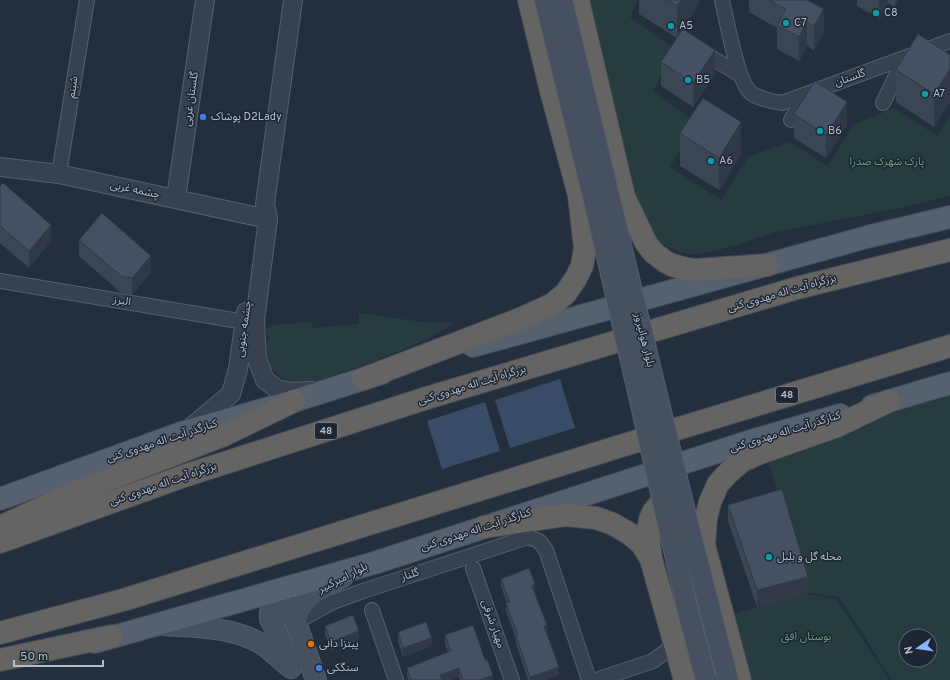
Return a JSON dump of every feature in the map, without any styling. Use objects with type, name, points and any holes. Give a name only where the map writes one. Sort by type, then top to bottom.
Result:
[{"type":"highway","points":[[529,0],[551,91],[593,245],[596,251],[603,256],[612,256],[618,254],[624,249],[628,241],[629,230],[624,197],[578,0]]},
{"type":"highway","points":[[363,379],[525,317],[553,304],[566,293],[582,266],[585,248],[579,195]]},
{"type":"highway","points":[[624,197],[646,243],[654,253],[666,262],[679,267],[696,270],[767,265]]},
{"type":"highway","name":"بزرگراه آیت اله مهدوی کنی","points":[[0,542],[187,475],[430,397],[797,288],[950,250]]},
{"type":"highway","name":"48","points":[[0,633],[130,597],[631,442],[950,346]]},
{"type":"highway","points":[[0,527],[74,493],[224,435],[294,401]]},
{"type":"highway","points":[[704,545],[706,518],[710,502],[718,484],[742,461],[760,453],[837,426],[889,401]]},
{"type":"highway","points":[[685,679],[651,559],[648,535],[649,520],[656,508],[664,503],[675,502],[684,506],[694,518],[704,545],[740,680]]},
{"type":"highway","points":[[484,527],[566,515],[596,518],[613,524],[630,534],[642,544],[651,559]]},
{"type":"highway","points":[[0,660],[112,636]]},
{"type":"main road","name":"بلوار هوانیروز","points":[[544,0],[598,217],[688,611],[706,680]]},
{"type":"main road","name":"بلوار هوانیروز","points":[[562,0],[687,520],[728,680]]},
{"type":"main road","name":"کنارگذر آیت اله مهدوی کنی","points":[[0,499],[184,432],[294,401],[503,337],[867,237],[950,217]]},
{"type":"main road","name":"کنارگذر آیت اله مهدوی کنی","points":[[0,671],[112,636],[374,563],[754,440],[950,383]]},
{"type":"main road","name":"بلوار امیرکبیر","points":[[296,622],[297,613],[303,603],[310,596],[330,583],[374,563]]},
{"type":"main road","points":[[293,674],[278,634],[270,619],[270,612],[276,607],[284,607],[296,622],[316,680]]},
{"type":"main road","points":[[155,624],[198,627],[239,635],[264,646],[276,655],[293,674]]},
{"type":"street","name":"شبنم","points":[[59,174],[87,0]]},
{"type":"street","name":"گلستان غربی","points":[[176,198],[205,0]]},
{"type":"street","name":"چشمه جنوبی","points":[[293,0],[264,213],[254,320],[256,359],[265,380],[276,388],[290,392],[323,391]]},
{"type":"street","name":"گلستان","points":[[722,0],[740,75],[749,92],[765,100],[782,103],[950,41]]},
{"type":"street","points":[[697,48],[740,75]]},
{"type":"street","points":[[883,103],[904,58]]},
{"type":"street","points":[[791,120],[806,94]]},
{"type":"street","name":"چشمه غربی","points":[[0,166],[59,174],[176,198],[264,213]]},
{"type":"street","name":"چشمه جنوبی","points":[[184,432],[214,410],[231,394],[238,369],[254,258],[264,213]]},
{"type":"street","name":"البرز","points":[[0,281],[245,322]]},
{"type":"street","name":"گلناز","points":[[296,622],[334,602],[363,591],[528,536],[538,541],[546,550],[589,680]]},
{"type":"street","name":"مهیار شرقی","points":[[473,568],[512,680]]},
{"type":"street","points":[[372,610],[396,680]]},
{"type":"street","points":[[596,680],[653,661],[669,649],[673,639]]},
{"type":"street","points":[[653,661],[674,665],[685,679]]},
{"type":"green space","name":"پارک شهرک صدرا","points":[[586,0],[638,0],[630,17],[675,49],[653,91],[697,123],[670,167],[721,200],[748,157],[790,142],[827,166],[854,124],[894,108],[937,136],[950,116],[950,196],[905,207],[772,233],[733,246],[694,255],[680,252],[664,245],[653,235],[628,179]]},
{"type":"green space","points":[[359,313],[423,322],[455,323],[426,340],[374,361],[314,382],[295,383],[286,381],[271,368],[268,363],[267,345],[269,337],[265,329],[273,325],[312,322],[313,328],[359,324]]},
{"type":"green space","points":[[950,390],[950,680],[892,680],[839,597],[808,593],[791,531],[766,456]]},
{"type":"green space","name":"بوستان افق","points":[[803,594],[837,599],[889,680],[752,680],[733,614]]},
{"type":"water","points":[[560,379],[575,428],[510,448],[495,400]]},
{"type":"water","points":[[485,402],[500,451],[442,469],[427,421]]},
{"type":"building","points":[[668,0],[681,0],[677,6]]},
{"type":"building","points":[[769,0],[807,0],[824,9],[814,26],[807,22],[799,37],[777,25],[786,9]]},
{"type":"building","points":[[683,29],[715,50],[693,83],[661,62]]},
{"type":"building","points":[[918,34],[950,55],[950,69],[934,94],[896,70]]},
{"type":"building","points":[[815,81],[847,102],[826,135],[794,114]]},
{"type":"building","points":[[703,98],[741,122],[719,158],[680,133]]},
{"type":"building","points":[[3,183],[51,225],[29,251],[0,226],[0,186]]},
{"type":"building","points":[[102,213],[151,256],[132,278],[121,276],[79,240]]},
{"type":"building","name":"محله گل و بلبل","points":[[782,489],[808,577],[757,590],[728,505]]},
{"type":"building","points":[[529,568],[535,584],[532,586],[547,625],[544,626],[559,667],[530,677],[516,636],[518,635],[506,603],[510,602],[501,579]]},
{"type":"building","points":[[353,615],[359,631],[331,642],[325,626]]},
{"type":"building","points":[[426,622],[432,638],[403,648],[398,632]]},
{"type":"building","points":[[473,625],[485,660],[487,659],[493,675],[479,680],[463,680],[459,668],[440,675],[442,680],[411,680],[407,668],[451,651],[445,635]]},
{"type":"place","name":"C8","points":[[876,13]]},
{"type":"place","name":"C7","points":[[786,23]]},
{"type":"place","name":"A5","points":[[671,26]]},
{"type":"place","name":"B5","points":[[688,80]]},
{"type":"place","name":"A7","points":[[925,94]]},
{"type":"place","name":"پوشاک D2Lady","points":[[203,117]]},
{"type":"place","name":"B6","points":[[820,131]]},
{"type":"place","name":"A6","points":[[711,161]]},
{"type":"place","name":"محله گل و بلبل","points":[[769,557]]},
{"type":"place","name":"پیتزا دانی","points":[[311,644]]},
{"type":"place","name":"سنگکی","points":[[319,668]]}]
